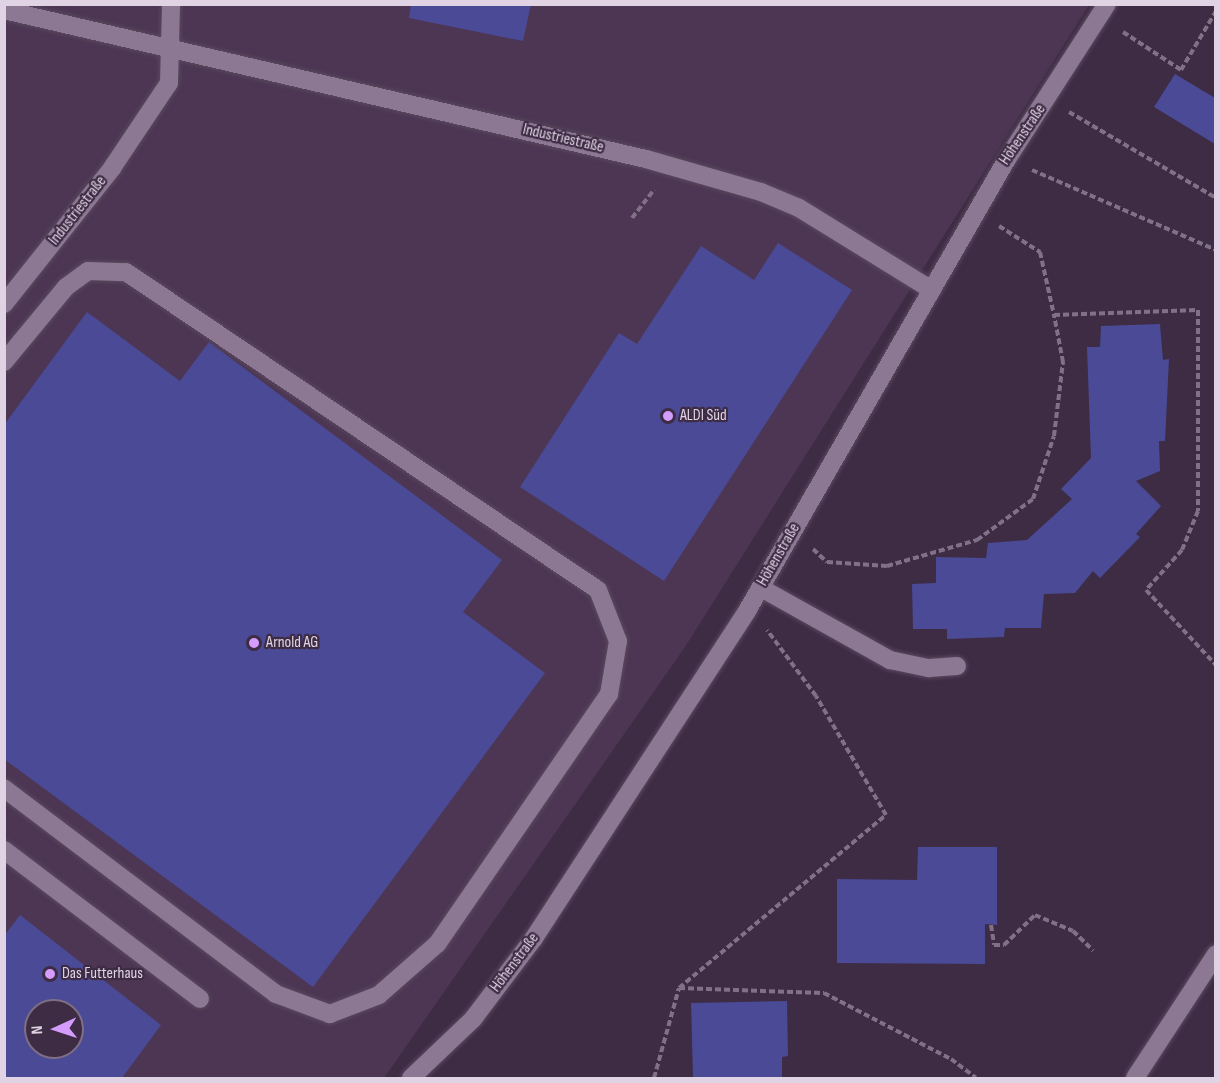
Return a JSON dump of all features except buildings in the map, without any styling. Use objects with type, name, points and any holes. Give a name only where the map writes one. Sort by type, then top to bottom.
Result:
[{"type":"street","name":"Industriestraße","points":[[4,304],[112,168],[169,83],[172,51],[171,4]]},
{"type":"street","name":"Industriestraße","points":[[4,10],[172,51],[646,159],[761,192],[799,208],[932,290]]},
{"type":"street","name":"Höhenstraße","points":[[411,1078],[473,1018],[534,938],[747,611],[976,211],[1103,11]]},
{"type":"street","points":[[4,362],[66,287],[88,271],[126,272],[598,590],[618,641],[609,694],[437,944],[379,995],[330,1014],[276,994],[4,788]]},
{"type":"street","points":[[761,588],[890,660],[929,668],[957,666]]},
{"type":"street","points":[[4,850],[200,999]]},
{"type":"street","points":[[1135,1078],[1215,954]]},
{"type":"path","points":[[1103,11],[1181,70],[1215,11]]},
{"type":"path","points":[[1048,99],[1215,198]]},
{"type":"path","points":[[1007,159],[1215,250]]},
{"type":"path","points":[[805,554],[810,546],[827,562],[887,566],[977,540],[1033,499],[1054,436],[1063,362],[1054,315],[1040,252],[976,211]]},
{"type":"path","points":[[1054,315],[1198,310],[1198,511],[1182,550],[1146,590],[1215,665]]},
{"type":"path","points":[[654,1078],[678,988],[886,815],[816,696],[747,611]]},
{"type":"path","points":[[991,924],[994,945],[1004,945],[1035,915],[1073,931],[1093,950]]},
{"type":"path","points":[[678,988],[824,993],[951,1059],[976,1078]]},
{"type":"shaded area","points":[[5,5],[1089,5],[685,647],[384,1078],[5,1078]]},
{"type":"place","name":"ALDI Süd","points":[[668,416]]},
{"type":"place","name":"Arnold AG","points":[[254,643]]},
{"type":"place","name":"Das Futterhaus","points":[[50,974]]}]
